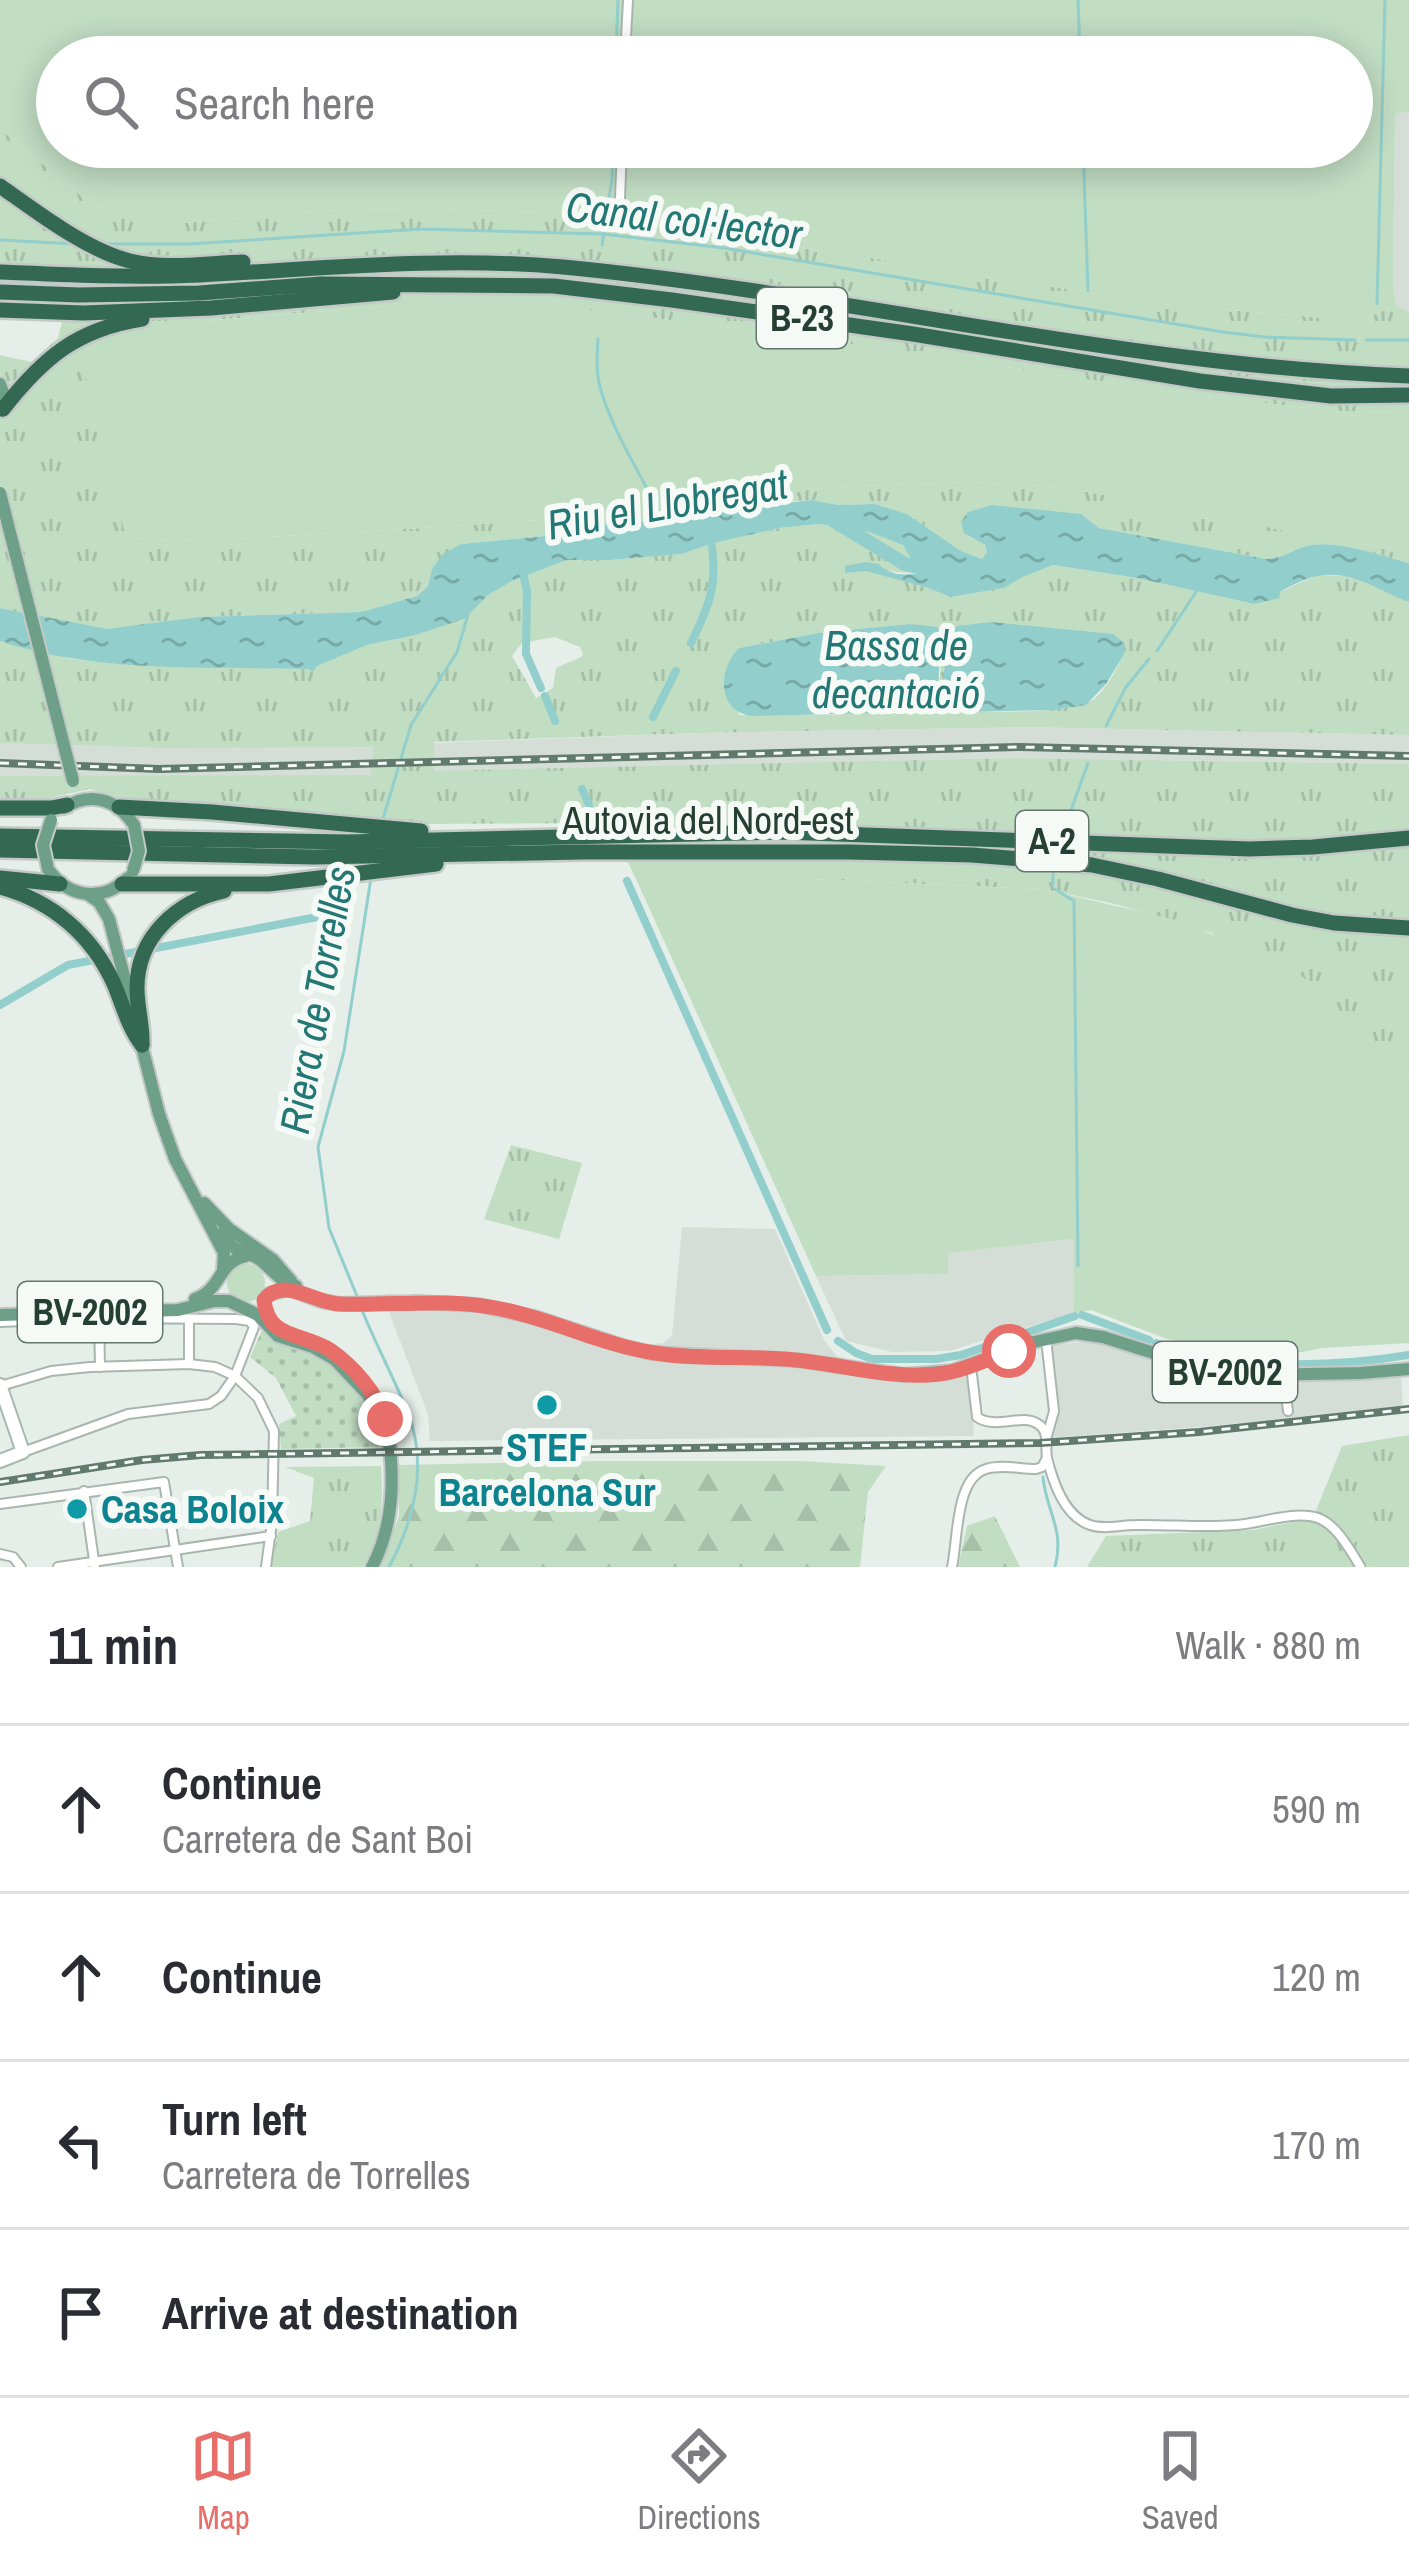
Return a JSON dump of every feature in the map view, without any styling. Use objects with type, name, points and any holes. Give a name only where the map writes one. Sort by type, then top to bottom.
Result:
[{"type":"highway","points":[[0,186],[73,234],[129,261],[168,265],[284,260],[336,266]]},
{"type":"highway","name":"B-23","points":[[0,272],[197,275],[468,263],[560,267],[716,286],[1207,362],[1409,376]]},
{"type":"highway","name":"B-23","points":[[0,292],[199,293],[322,284],[554,286],[913,334],[1200,381],[1331,396],[1409,397]]},
{"type":"highway","points":[[0,310],[84,313],[211,308],[449,284]]},
{"type":"highway","points":[[2,412],[47,359],[88,333],[211,308]]},
{"type":"highway","points":[[0,808],[67,805]]},
{"type":"highway","points":[[119,807],[212,812],[362,849],[397,848]]},
{"type":"highway","name":"Autovia del Nord-est","points":[[397,848],[452,832],[465,838],[782,832],[1249,849],[1409,838]]},
{"type":"highway","name":"Autovia del Nord-est","points":[[0,836],[362,849]]},
{"type":"highway","name":"Autovia del Nord-est","points":[[0,850],[167,855],[397,848],[514,854],[972,855],[1071,862],[1138,874],[1313,919],[1409,928]]},
{"type":"highway","points":[[142,1045],[132,1032],[125,974],[167,917],[206,895],[268,884],[362,849]]},
{"type":"highway","points":[[123,881],[268,884]]},
{"type":"highway","points":[[0,883],[60,884]]},
{"type":"highway","points":[[0,883],[39,902],[137,982],[142,1045]]},
{"type":"main road","points":[[0,384],[2,412]]},
{"type":"main road","points":[[0,493],[74,781],[91,799]]},
{"type":"main road","points":[[67,805],[74,781]]},
{"type":"main road","points":[[109,919],[140,846],[134,825],[119,807],[106,801],[67,805],[51,820],[43,844],[48,869],[60,884],[99,902],[109,919],[125,974]]},
{"type":"main road","points":[[88,895],[123,881]]},
{"type":"main road","points":[[142,1045],[175,1159],[224,1253],[222,1273]]},
{"type":"main road","points":[[188,1184],[229,1229],[273,1260],[296,1287]]},
{"type":"main road","points":[[202,1210],[226,1241],[246,1256]]},
{"type":"main road","points":[[190,1300],[208,1285],[216,1266],[202,1210]]},
{"type":"main road","name":"BV-2002","points":[[0,1315],[190,1300],[206,1295],[231,1260],[246,1256],[262,1262],[280,1280],[333,1303]]},
{"type":"main road","points":[[269,1271],[272,1284],[265,1312],[273,1325],[323,1346],[359,1377],[382,1411],[391,1483],[388,1519],[372,1567]]},
{"type":"main road","name":"BV-2002","points":[[222,1273],[223,1293],[229,1301]]},
{"type":"main road","name":"BV-2002","points":[[244,1307],[289,1289],[333,1303],[490,1307],[664,1354],[796,1360],[910,1375],[971,1366],[1076,1333],[1212,1370],[1283,1376],[1409,1369]]},
{"type":"main road","points":[[229,1301],[258,1315],[278,1336],[334,1359],[368,1395],[388,1432]]},
{"type":"main road","name":"BV-2002","points":[[0,1315],[178,1310],[229,1301]]},
{"type":"street","points":[[627,36],[628,0]]},
{"type":"street","points":[[620,224],[621,168]]},
{"type":"street","points":[[0,1315],[236,1319],[250,1321],[254,1327],[235,1376],[209,1404],[128,1414],[0,1461]]},
{"type":"street","points":[[99,1318],[100,1367]]},
{"type":"street","points":[[188,1364],[189,1318]]},
{"type":"street","points":[[1046,1339],[1054,1412],[1046,1438]]},
{"type":"street","points":[[23,1453],[0,1385],[51,1371],[100,1367],[188,1364],[235,1376],[258,1399],[274,1431],[266,1567]]},
{"type":"street","points":[[971,1366],[979,1420],[1042,1426],[1047,1457],[1065,1504],[1089,1525],[1223,1527],[1315,1517],[1332,1528],[1360,1566]]},
{"type":"street","points":[[1283,1376],[1288,1411]]},
{"type":"street","points":[[952,1567],[963,1496],[971,1479],[988,1468],[1040,1468],[1047,1457]]},
{"type":"street","points":[[0,1504],[164,1482],[178,1567]]},
{"type":"street","points":[[83,1491],[95,1564]]},
{"type":"street","points":[[58,1567],[271,1535]]},
{"type":"street","points":[[0,1554],[21,1567]]},
{"type":"shaded area","points":[[1395,112],[1409,112],[1409,313],[1396,305],[1393,287]]},
{"type":"shaded area","points":[[1025,727],[1409,735],[1409,764],[1012,758],[434,772],[433,743]]},
{"type":"shaded area","points":[[0,743],[161,748],[373,746],[372,775],[0,776]]},
{"type":"shaded area","points":[[682,1227],[775,1229],[824,1340],[837,1356],[872,1365],[927,1369],[970,1359],[974,1436],[430,1441],[428,1415],[386,1294],[479,1298],[535,1309],[640,1345],[663,1343],[672,1336]]},
{"type":"shaded area","points":[[1075,1239],[1074,1313],[949,1351],[892,1352],[846,1341],[816,1276],[948,1274],[947,1253]]},
{"type":"shaded area","points":[[1089,1341],[1214,1374],[1284,1379],[1401,1376],[1403,1406],[1051,1438],[1043,1347]]},
{"type":"green space","points":[[0,0],[1409,0],[1409,112],[1395,113],[1396,305],[1360,321],[1162,304],[587,213],[337,210],[160,225],[92,205],[47,168],[1373,168],[1373,36],[36,36],[36,159],[0,129]]},
{"type":"green space","points":[[0,129],[36,159],[36,168],[47,168],[92,205],[160,225],[337,210],[587,213],[1162,304],[1360,321],[1396,305],[1409,313],[1409,412],[1348,413],[1156,390],[552,305],[400,305],[180,323],[126,538],[199,541],[439,527],[666,511],[828,487],[970,482],[1063,487],[1409,551],[1409,563],[1323,544],[1266,559],[1099,528],[1081,514],[964,533],[985,545],[982,559],[961,551],[907,514],[875,504],[812,500],[695,513],[669,522],[608,522],[577,533],[461,544],[432,569],[428,586],[417,596],[361,612],[199,617],[107,630],[0,608],[0,355],[31,362],[58,338],[63,318],[0,312]]},
{"type":"green space","points":[[400,305],[552,305],[1156,390],[1348,413],[1409,412],[1409,551],[1063,487],[971,482],[828,487],[666,511],[439,527],[199,541],[126,538],[78,348],[180,323]]},
{"type":"green space","points":[[819,524],[869,532],[904,545],[920,574],[886,571],[879,564],[846,573],[866,570],[951,597],[1004,588],[1053,565],[1254,604],[1317,575],[1347,576],[1373,584],[1409,602],[1409,735],[1025,727],[434,742],[434,771],[1012,758],[1409,764],[1409,1074],[1298,974],[1236,966],[1212,933],[1115,904],[1043,889],[808,879],[636,879],[609,823],[404,824],[134,803],[90,789],[48,798],[0,799],[0,776],[371,775],[373,747],[0,743],[0,641],[72,659],[129,665],[308,669],[367,645],[463,619],[488,595],[512,581],[567,560],[682,554],[779,528]],"holes":[[[909,624],[942,648],[938,702],[835,715],[739,715],[739,648],[818,633]],[[555,637],[580,647],[583,654],[556,668],[553,688],[536,698],[512,656],[522,643]],[[1125,652],[1103,689],[1084,704],[1051,710],[962,712]]]},
{"type":"green space","points":[[636,879],[808,879],[1043,889],[1189,923],[1230,944],[1236,966],[1304,978],[1409,1074],[1409,1343],[1233,1352],[1167,1339],[1091,1310],[1074,1313],[1074,1239],[948,1253],[948,1274],[816,1276]]},
{"type":"green space","points":[[511,1145],[582,1163],[559,1239],[484,1219]]},
{"type":"green space","points":[[246,1264],[259,1270],[265,1283],[259,1296],[246,1302],[233,1296],[227,1283],[233,1270]]},
{"type":"green space","points":[[262,1331],[285,1345],[321,1356],[344,1373],[371,1407],[382,1447],[281,1449],[279,1424],[296,1416],[276,1378],[250,1357]]},
{"type":"green space","points":[[1409,1435],[1409,1567],[1087,1567],[1106,1536],[1253,1530],[1313,1518],[1342,1446]]},
{"type":"green space","points":[[600,1461],[886,1466],[868,1492],[860,1567],[381,1567],[399,1516],[399,1465]]},
{"type":"green space","points":[[381,1466],[380,1518],[363,1567],[271,1567],[278,1532],[310,1521],[314,1478],[285,1467]]},
{"type":"green space","points":[[995,1516],[1020,1567],[958,1567],[967,1526]]},
{"type":"water","points":[[812,500],[875,504],[907,514],[961,551],[982,559],[985,545],[964,533],[961,522],[968,512],[992,505],[1081,514],[1099,528],[1266,559],[1312,545],[1348,547],[1409,563],[1409,602],[1342,576],[1308,578],[1281,591],[1279,598],[1254,604],[1053,565],[1004,588],[951,597],[866,571],[845,573],[845,566],[866,562],[898,574],[919,573],[903,545],[869,532],[819,524],[779,528],[682,554],[567,560],[512,581],[488,595],[464,619],[367,645],[313,672],[114,664],[0,641],[0,608],[107,629],[199,617],[361,612],[417,596],[428,586],[443,554],[461,544],[577,533],[608,522],[669,522],[695,513]]},
{"type":"water","points":[[991,622],[1113,634],[1124,643],[1125,652],[1106,684],[1086,705],[962,712],[943,690],[946,642],[957,626]]},
{"type":"water","name":"Bassa de decantació","points":[[909,624],[937,627],[940,632],[938,702],[930,712],[753,716],[741,713],[727,699],[724,678],[739,648],[818,633]]},
{"type":"waterway","points":[[617,36],[618,0]]},
{"type":"waterway","points":[[1078,0],[1079,36]]},
{"type":"waterway","points":[[1377,304],[1385,0]]},
{"type":"waterway","points":[[602,245],[612,168]]},
{"type":"waterway","points":[[1084,168],[1088,291]]},
{"type":"waterway","name":"Canal col·lector","points":[[104,244],[189,244],[422,229],[603,234],[724,248],[1223,332],[1355,340]]},
{"type":"waterway","name":"Canal col·lector","points":[[0,240],[76,244]]},
{"type":"waterway","points":[[598,339],[598,375],[606,404],[663,520]]},
{"type":"waterway","name":"Canal col·lector","points":[[1366,340],[1409,340]]},
{"type":"waterway","name":"Riu el Llobregat","points":[[831,519],[905,564],[934,570]]},
{"type":"waterway","points":[[691,643],[711,591],[710,535]]},
{"type":"waterway","points":[[522,569],[527,591],[526,654],[541,688]]},
{"type":"waterway","points":[[1157,651],[1196,592]]},
{"type":"waterway","name":"Riera de Torrelles","points":[[382,822],[411,725],[457,652],[469,611]]},
{"type":"waterway","points":[[1106,726],[1126,687],[1149,659]]},
{"type":"waterway","points":[[653,717],[676,671]]},
{"type":"waterway","points":[[545,696],[555,721]]},
{"type":"waterway","points":[[1066,824],[1088,763]]},
{"type":"waterway","points":[[582,789],[589,805]]},
{"type":"waterway","points":[[1053,874],[1053,884]]},
{"type":"waterway","name":"Riera de Torrelles","points":[[359,1301],[329,1228],[318,1147],[344,1051],[371,878]]},
{"type":"waterway","points":[[627,881],[827,1330]]},
{"type":"waterway","points":[[1055,889],[1074,901],[1078,1266]]},
{"type":"waterway","points":[[0,1005],[68,965],[317,917]]},
{"type":"waterway","name":"Riera de Torrelles","points":[[362,1310],[408,1413],[417,1452],[411,1511],[389,1567]]},
{"type":"waterway","points":[[1082,1315],[1149,1340]]},
{"type":"waterway","points":[[838,1341],[872,1359],[936,1359],[1075,1316]]},
{"type":"waterway","points":[[1156,1343],[1217,1358],[1281,1364],[1409,1355]]},
{"type":"waterway","points":[[1043,1477],[1056,1531],[1055,1567]]},
{"type":"railway","points":[[0,763],[159,769],[1020,747],[1409,756]]},
{"type":"railway","points":[[0,1482],[201,1455],[1040,1443],[1199,1432],[1409,1409]]},
{"type":"place","name":"STEF Barcelona Sur","points":[[547,1405]]},
{"type":"place","name":"Casa Boloix","points":[[77,1509]]},
{"type":"route","points":[[385,1419],[372,1393],[340,1358],[273,1325],[264,1306],[269,1294],[282,1288],[339,1304],[490,1307],[652,1353],[796,1360],[904,1375],[952,1372],[1009,1351]]}]
